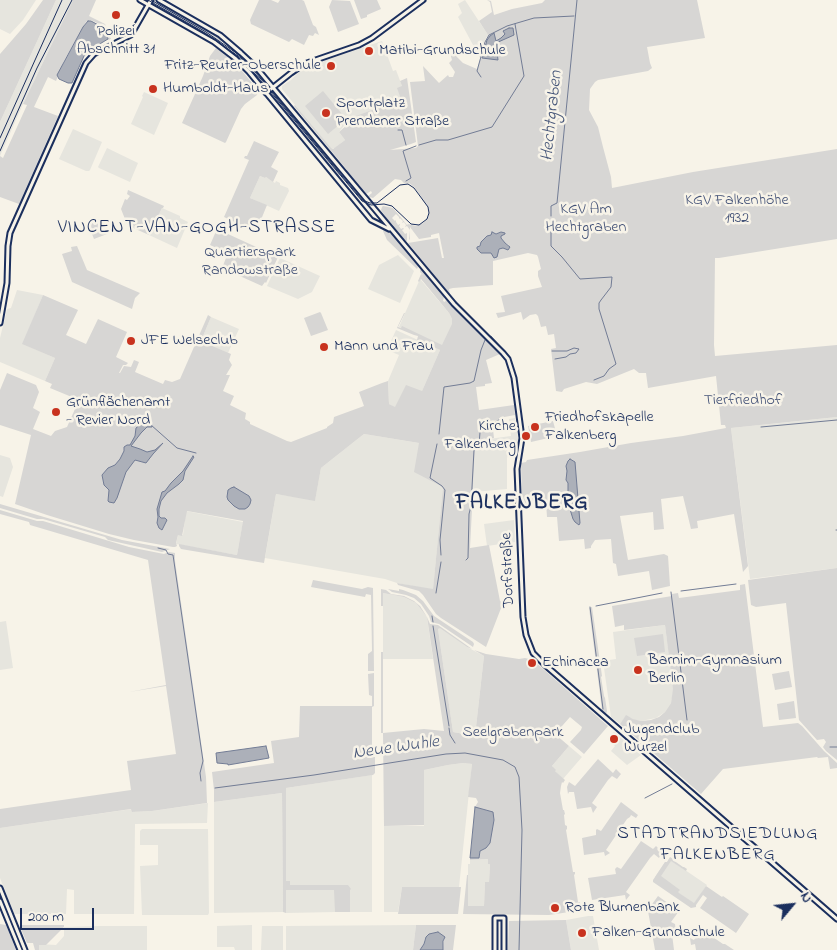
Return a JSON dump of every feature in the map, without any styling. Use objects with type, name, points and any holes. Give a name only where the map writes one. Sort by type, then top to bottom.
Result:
[{"type":"main road","points":[[140,0],[214,42],[230,54],[249,72],[371,220],[392,230]]},
{"type":"main road","points":[[0,323],[8,278],[9,238],[86,63],[97,52],[131,35],[151,0]]},
{"type":"main road","name":"Dorfstraße","points":[[159,0],[227,41],[255,66],[451,300],[508,359],[512,370],[522,438],[517,470],[523,617],[526,636],[533,653],[837,919]]},
{"type":"main road","points":[[266,93],[304,64],[359,45],[374,37],[423,0]]},
{"type":"main road","points":[[363,210],[370,204]]},
{"type":"main road","points":[[0,888],[25,950]]},
{"type":"main road","points":[[0,901],[20,950]]},
{"type":"main road","points":[[495,950],[495,918],[504,918],[504,950]]},
{"type":"shaded area","points":[[0,0],[36,0],[23,20],[10,34],[0,29]]},
{"type":"shaded area","points":[[56,0],[73,0],[0,156],[0,122]]},
{"type":"shaded area","points":[[465,0],[488,35],[480,58],[458,17],[462,13],[458,4]]},
{"type":"shaded area","points":[[88,21],[102,27],[108,39],[84,56],[72,83],[68,83],[59,79],[57,75]]},
{"type":"shaded area","points":[[513,28],[514,35],[496,43],[498,60],[482,58],[490,36],[494,33],[496,41],[505,34],[503,31]]},
{"type":"shaded area","points":[[382,41],[393,71],[396,70],[402,86],[401,99],[354,117],[339,132],[345,140],[331,149],[282,89],[282,86],[302,69],[313,64]]},
{"type":"shaded area","points":[[144,92],[168,103],[154,135],[131,124]]},
{"type":"shaded area","points":[[73,129],[102,142],[89,171],[59,159]]},
{"type":"shaded area","points":[[107,148],[138,163],[130,182],[98,167]]},
{"type":"shaded area","points":[[260,176],[266,177],[275,183],[276,181],[288,188],[289,191],[279,211],[250,198]]},
{"type":"shaded area","points":[[162,208],[188,222],[177,248],[149,235]]},
{"type":"shaded area","points":[[492,232],[496,234],[505,233],[501,238],[510,247],[508,250],[499,249],[497,257],[494,258],[491,253],[481,253],[477,249],[481,242],[491,235]]},
{"type":"shaded area","points":[[398,255],[414,271],[400,303],[368,289],[379,265]]},
{"type":"shaded area","points":[[280,258],[320,276],[312,292],[298,299],[267,286]]},
{"type":"shaded area","points":[[420,279],[452,319],[452,327],[442,347],[399,327]]},
{"type":"shaded area","points":[[17,290],[43,295],[23,344],[55,358],[45,381],[0,362],[0,338],[7,309],[11,308]]},
{"type":"shaded area","points":[[211,317],[239,329],[228,353],[201,341]]},
{"type":"shaded area","points":[[396,330],[440,350],[415,407],[395,408],[389,404],[388,381],[399,355],[387,350]]},
{"type":"shaded area","points":[[837,417],[837,568],[750,579],[731,428]]},
{"type":"shaded area","points":[[515,418],[519,444],[496,446],[509,450],[507,458],[507,489],[473,492],[475,450],[481,440],[511,436],[509,419]]},
{"type":"shaded area","points":[[146,422],[151,423],[152,427],[147,427],[131,446],[147,452],[155,450],[163,443],[146,463],[135,460],[126,472],[114,503],[109,502],[109,490],[104,485],[102,475],[120,459],[124,447],[130,445],[135,436],[136,428]]},
{"type":"shaded area","points":[[364,434],[419,443],[443,487],[433,590],[385,579],[265,558],[276,494],[315,500],[321,468]]},
{"type":"shaded area","points":[[0,455],[10,458],[13,467],[3,497],[0,496]]},
{"type":"shaded area","points":[[193,456],[185,471],[183,480],[167,493],[161,501],[159,516],[167,520],[162,530],[157,523],[157,509],[162,492],[183,471]]},
{"type":"shaded area","points":[[570,459],[575,462],[579,525],[573,519],[569,506],[570,499],[566,480],[566,466]]},
{"type":"shaded area","points":[[234,487],[249,496],[251,500],[245,509],[239,509],[228,500],[228,490]]},
{"type":"shaded area","points":[[186,511],[243,522],[237,555],[176,544],[178,535],[183,535]]},
{"type":"shaded area","points":[[514,520],[515,542],[487,546],[484,524]]},
{"type":"shaded area","points":[[383,593],[404,597],[416,603],[427,617],[433,659],[383,659]]},
{"type":"shaded area","points":[[6,621],[13,668],[0,670],[0,622]]},
{"type":"shaded area","name":"Barnim-Gymnasium Berlin","points":[[665,625],[673,686],[671,703],[665,712],[656,718],[641,721],[626,716],[620,724],[611,717],[603,661],[616,659],[613,632]]},
{"type":"shaded area","points":[[440,627],[467,647],[484,656],[475,736],[453,732],[438,629]]},
{"type":"shaded area","points":[[614,732],[641,755],[627,765],[611,751],[615,746],[608,739]]},
{"type":"shaded area","points":[[266,746],[269,758],[228,765],[217,763],[216,753]]},
{"type":"shaded area","points":[[569,746],[582,757],[563,779],[552,766]]},
{"type":"shaded area","points":[[463,763],[472,764],[459,887],[402,887],[398,912],[384,912],[384,826],[424,826],[424,770]]},
{"type":"shaded area","points":[[372,775],[372,912],[350,912],[350,890],[335,890],[335,912],[286,913],[286,788]]},
{"type":"shaded area","points":[[282,793],[283,912],[214,913],[214,802]]},
{"type":"shaded area","points":[[208,803],[207,823],[135,824],[134,914],[74,914],[74,890],[67,889],[66,914],[14,914],[0,878],[0,828],[132,809],[132,812],[152,811]]},
{"type":"shaded area","points":[[475,807],[493,812],[494,820],[490,843],[480,851],[479,858],[470,858]]},
{"type":"shaded area","points":[[142,829],[208,829],[208,915],[142,915],[140,866],[158,865],[158,845],[140,845],[140,831]]},
{"type":"shaded area","points":[[488,859],[490,864],[489,882],[485,882],[484,906],[468,906],[468,864],[470,864],[470,860]]},
{"type":"shaded area","points":[[669,859],[707,885],[694,904],[655,877]]},
{"type":"shaded area","name":"Falken-Grundschule","points":[[593,916],[599,950],[571,950],[566,920]]},
{"type":"shaded area","points":[[252,925],[252,950],[217,947],[217,926]]},
{"type":"shaded area","points":[[416,925],[413,950],[286,950],[286,926]]},
{"type":"shaded area","points":[[147,926],[147,950],[39,950],[39,944],[56,945],[64,936],[64,927]]},
{"type":"shaded area","points":[[262,926],[283,926],[283,950],[261,950]]},
{"type":"shaded area","points":[[438,932],[445,937],[443,950],[420,950],[429,934]]},
{"type":"green space","points":[[43,0],[56,0],[0,122],[0,54],[26,24]]},
{"type":"green space","points":[[73,0],[96,0],[89,16],[105,24],[111,39],[108,40],[107,34],[101,25],[91,20],[86,22],[64,61],[56,81],[48,77],[34,107],[58,116],[19,204],[0,197],[0,156],[3,158],[27,105],[23,104]]},
{"type":"green space","points":[[259,0],[271,0],[278,3],[280,0],[304,1],[319,35],[315,33],[313,36],[309,35],[304,45],[292,39],[289,42],[251,24],[250,20]]},
{"type":"green space","points":[[332,0],[350,1],[359,24],[338,32],[329,7]]},
{"type":"green space","points":[[354,0],[377,0],[381,9],[361,19]]},
{"type":"green space","points":[[487,0],[491,1],[494,15],[542,3],[545,0],[697,0],[705,38],[647,47],[652,68],[648,71],[598,80],[590,89],[589,110],[598,127],[612,188],[693,172],[837,149],[837,239],[715,258],[715,356],[837,345],[837,417],[731,428],[748,566],[743,572],[734,514],[697,521],[698,528],[691,529],[683,496],[661,499],[664,529],[654,530],[653,512],[620,516],[628,560],[664,554],[668,556],[670,586],[652,590],[649,571],[618,576],[616,564],[613,563],[611,539],[595,540],[591,548],[585,549],[584,539],[559,541],[557,517],[547,517],[546,502],[522,504],[521,463],[527,460],[726,428],[725,425],[721,425],[716,376],[648,388],[646,373],[639,373],[634,369],[597,384],[586,382],[564,389],[562,392],[556,391],[551,349],[556,348],[554,334],[548,335],[546,326],[541,327],[536,314],[530,315],[523,320],[521,312],[498,318],[496,313],[505,312],[501,296],[542,287],[538,276],[538,271],[541,269],[537,255],[528,253],[493,261],[493,285],[453,288],[449,289],[450,294],[408,243],[438,238],[442,258],[444,258],[439,233],[431,235],[431,237],[419,239],[410,227],[410,230],[407,226],[405,227],[404,222],[402,223],[403,221],[396,214],[392,218],[396,220],[398,225],[400,224],[399,226],[401,229],[404,229],[402,230],[405,234],[407,233],[407,241],[404,241],[381,210],[383,206],[393,208],[407,225],[416,226],[423,223],[429,216],[429,209],[414,187],[409,183],[395,179],[373,198],[369,197],[372,193],[371,191],[366,194],[357,185],[295,105],[333,149],[345,140],[339,132],[347,125],[346,123],[356,116],[401,99],[397,88],[402,86],[400,81],[407,78],[416,142],[390,150],[416,148],[418,146],[410,82],[425,81],[423,66],[439,83],[448,75],[453,77],[455,72],[449,63],[452,60],[451,46],[456,56],[463,63],[477,69],[488,35],[479,21],[492,12],[490,2]],"holes":[[[501,232],[501,238],[509,245],[508,250],[503,248],[499,249],[498,252],[481,253],[477,247],[491,235]]]},
{"type":"green space","points":[[159,3],[220,37],[222,41],[218,43],[156,7]]},
{"type":"green space","points":[[216,48],[232,59],[258,90],[257,95],[241,109],[225,143],[182,123],[210,56]]},
{"type":"green space","name":"Sportplatz Prendener Straße","points":[[323,91],[346,119],[328,134],[305,106]]},
{"type":"green space","points":[[276,93],[343,173],[337,177],[271,97]]},
{"type":"green space","points":[[254,141],[279,152],[271,167],[278,171],[273,182],[266,177],[260,176],[250,198],[267,205],[256,232],[224,217],[249,160],[244,158],[247,156]]},
{"type":"green space","points":[[128,190],[164,206],[149,235],[127,224],[121,209],[125,199],[127,200],[130,196],[127,194]]},
{"type":"green space","points":[[103,218],[106,221],[109,232],[94,239],[88,224]]},
{"type":"green space","name":"Quartierspark Randowstraße","points":[[217,229],[278,257],[266,283],[262,286],[222,268],[228,253],[210,245]]},
{"type":"green space","points":[[384,230],[393,235],[415,261],[417,269],[387,240]]},
{"type":"green space","points":[[77,246],[87,270],[140,293],[135,298],[132,309],[72,282],[62,254],[72,251],[71,247]]},
{"type":"green space","points":[[420,270],[444,297],[443,301],[445,302],[446,300],[500,354],[486,360],[492,383],[476,387],[479,410],[514,405],[515,415],[492,421],[494,438],[482,440],[480,446],[475,450],[470,548],[489,545],[500,601],[503,603],[486,647],[436,614],[419,591],[398,585],[397,583],[433,589],[443,487],[414,472],[419,443],[364,434],[321,468],[315,501],[276,494],[264,563],[181,549],[179,546],[179,544],[237,555],[243,521],[187,511],[182,536],[178,535],[177,546],[173,547],[109,534],[15,504],[31,435],[0,425],[0,390],[7,373],[36,385],[39,392],[33,408],[40,412],[33,429],[51,436],[55,431],[67,427],[79,400],[50,388],[52,384],[45,381],[55,358],[22,344],[43,295],[78,310],[66,335],[86,344],[98,319],[127,332],[116,357],[128,363],[123,365],[119,373],[124,366],[131,367],[134,360],[139,362],[135,372],[163,384],[165,380],[172,382],[180,379],[208,315],[211,317],[201,341],[231,354],[229,360],[232,365],[226,375],[230,375],[223,391],[234,396],[230,405],[246,413],[245,419],[250,424],[291,442],[327,428],[333,423],[334,417],[364,406],[359,392],[382,383],[388,381],[389,404],[395,407],[406,385],[422,391],[440,350],[417,340],[418,336],[397,328],[405,313],[398,327],[401,328],[402,326],[442,345],[452,324],[452,319],[421,279],[418,281],[421,274],[423,275]]},
{"type":"green space","points":[[320,312],[328,330],[311,336],[304,318]]},
{"type":"green space","points":[[553,421],[557,436],[531,442],[528,426]]},
{"type":"green space","points":[[0,504],[122,540],[170,549],[162,552],[108,540],[105,537],[0,508]]},
{"type":"green space","points":[[0,510],[129,547],[164,554],[169,552],[175,553],[206,777],[207,803],[152,811],[132,812],[131,809],[0,828],[0,809],[131,790],[127,761],[176,754],[166,686],[129,692],[166,685],[148,560],[30,525],[29,522],[0,514]]},
{"type":"green space","points":[[837,568],[837,760],[823,747],[826,742],[824,739],[817,740],[799,720],[786,603],[756,607],[751,605],[748,580]]},
{"type":"green space","points":[[313,580],[362,589],[373,588],[374,671],[368,671],[368,654],[372,651],[371,595],[366,594],[365,597],[311,587]]},
{"type":"green space","points":[[745,584],[763,727],[798,723],[837,763],[837,768],[830,769],[828,757],[817,757],[723,769],[701,794],[620,724],[626,715],[641,721],[659,717],[671,703],[673,689],[665,625],[624,630],[624,625],[615,627],[612,606],[672,596],[672,594],[678,593],[679,598],[740,590],[740,585]]},
{"type":"green space","points":[[381,589],[391,594],[404,596],[414,601],[420,606],[427,617],[416,603],[404,597],[383,593],[383,606],[381,606]]},
{"type":"green space","points":[[388,589],[399,591],[399,589],[416,595],[434,616],[473,642],[473,647],[439,624],[431,622],[421,604],[414,598],[392,592]]},
{"type":"green space","points":[[592,607],[606,714],[602,710],[589,608]]},
{"type":"green space","name":"Seelgrabenpark","points":[[427,617],[430,624],[438,625],[472,649],[440,628],[438,629],[453,732],[475,736],[484,656],[474,650],[486,654],[533,660],[608,726],[584,754],[570,742],[582,727],[570,717],[555,734],[569,746],[552,766],[565,780],[562,782],[560,793],[565,814],[565,825],[567,826],[566,830],[573,872],[575,872],[578,902],[580,902],[580,908],[576,911],[549,915],[463,914],[467,875],[468,906],[484,906],[485,882],[489,882],[490,864],[488,864],[488,859],[470,860],[470,858],[479,858],[480,851],[486,848],[494,820],[492,812],[475,807],[478,802],[476,798],[468,797],[472,764],[463,763],[424,770],[424,825],[384,826],[383,733],[424,729],[444,731]]},
{"type":"green space","points":[[663,634],[665,652],[637,656],[634,638]]},
{"type":"green space","points":[[381,652],[383,652],[383,733],[381,733]]},
{"type":"green space","points":[[789,671],[792,687],[775,690],[772,674]]},
{"type":"green space","points":[[374,673],[372,757],[375,757],[375,773],[373,775],[286,788],[286,881],[290,881],[290,885],[348,885],[351,889],[350,912],[335,912],[334,890],[286,890],[286,913],[283,912],[282,793],[214,802],[212,772],[274,763],[271,741],[299,737],[300,706],[372,706],[372,696],[369,695],[368,674]]},
{"type":"green space","points":[[794,701],[796,718],[779,720],[777,704]]},
{"type":"green space","points":[[598,759],[613,773],[616,769],[621,774],[617,779],[612,776],[608,780],[592,803],[597,807],[593,813],[591,807],[577,809],[574,792],[569,792],[568,794],[567,787],[569,782],[575,786]]},
{"type":"green space","points":[[621,802],[638,815],[636,818],[631,815],[627,819],[606,850],[610,853],[605,856],[604,852],[584,855],[582,838],[596,835],[597,829],[601,831]]},
{"type":"green space","points":[[641,841],[653,849],[656,846],[661,854],[659,858],[654,854],[650,858],[626,892],[630,895],[626,900],[625,895],[592,900],[588,878],[616,874],[615,869],[617,867],[621,869]]},
{"type":"green space","points":[[670,857],[687,869],[686,871],[671,861],[661,876],[680,890],[679,893],[694,903],[706,886],[749,914],[736,933],[700,908],[707,898],[703,895],[696,907],[691,908],[653,882]]},
{"type":"green space","points":[[402,887],[461,887],[458,914],[398,914]]},
{"type":"green space","points":[[658,896],[679,911],[671,922],[675,924],[676,933],[673,934],[672,930],[661,932],[663,936],[672,934],[674,950],[655,950],[648,911],[644,911],[643,908],[646,905],[650,907]]},
{"type":"green space","points":[[566,920],[571,950],[508,950],[509,921]]},
{"type":"green space","points":[[0,924],[6,925],[16,950],[0,950]]},
{"type":"green space","points":[[22,925],[64,925],[64,927],[46,945],[39,945],[39,950],[35,950],[33,943],[27,943],[20,927]]},
{"type":"green space","points":[[416,925],[456,925],[453,950],[443,950],[444,939],[438,932],[429,934],[420,950],[413,950]]},
{"type":"green space","points":[[701,929],[734,950],[696,950],[695,944],[691,945],[690,938],[694,940]]},
{"type":"waterway","name":"Hechtgraben","points":[[551,216],[551,206],[557,203],[577,0]]},
{"type":"waterway","points":[[481,77],[477,71],[485,42],[489,35],[507,26],[534,18],[574,16]]},
{"type":"waterway","name":"Hechtgraben","points":[[419,145],[436,140],[448,140],[492,127],[524,76],[515,24]]},
{"type":"waterway","points":[[398,130],[402,130],[406,145]]},
{"type":"waterway","points":[[406,181],[411,178],[403,151],[416,146]]},
{"type":"waterway","name":"Hechtgraben","points":[[551,228],[551,246],[580,279],[612,277],[611,287],[599,303],[599,309],[616,364],[604,376],[594,380]]},
{"type":"waterway","points":[[491,336],[499,345]]},
{"type":"waterway","points":[[439,434],[444,387],[474,381],[485,340]]},
{"type":"waterway","points":[[552,351],[579,349],[576,353],[555,359]]},
{"type":"waterway","points":[[466,560],[468,558],[474,450],[479,445],[480,432],[484,423],[499,420]]},
{"type":"waterway","points":[[761,427],[837,420]]},
{"type":"waterway","points":[[151,425],[177,448],[196,453]]},
{"type":"waterway","points":[[437,444],[430,478],[445,490],[440,540],[441,555]]},
{"type":"waterway","points":[[158,548],[166,550],[168,554],[173,555],[203,761],[200,773],[201,781]]},
{"type":"waterway","points":[[436,593],[441,562]]},
{"type":"waterway","points":[[681,591],[736,584]]},
{"type":"waterway","points":[[671,592],[687,720]]},
{"type":"waterway","points":[[596,606],[662,593]]},
{"type":"waterway","points":[[590,607],[603,709]]},
{"type":"waterway","points":[[432,616],[433,622]]},
{"type":"waterway","points":[[433,626],[449,726]]},
{"type":"waterway","points":[[449,728],[450,735],[455,743]]},
{"type":"waterway","points":[[830,747],[837,747]]},
{"type":"waterway","name":"Neue Wuhle","points":[[215,788],[314,775],[446,754],[465,753],[503,760],[515,767],[519,777],[522,830],[519,950]]},
{"type":"waterway","points":[[645,798],[672,784]]},
{"type":"tram line","points":[[0,151],[37,68],[72,0]]},
{"type":"tram line","points":[[148,0],[205,33],[241,58],[362,201],[371,205],[384,204],[392,206],[411,224],[419,225],[427,219],[428,207],[414,188],[408,184],[400,185],[377,203],[362,200],[242,57],[206,32],[151,0]]},
{"type":"railway","points":[[0,138],[62,0]]},
{"type":"place","name":"Polizei Abschnitt 31","points":[[116,15]]},
{"type":"place","name":"Matibi-Grundschule","points":[[369,51]]},
{"type":"place","name":"Fritz-Reuter-Oberschule","points":[[331,66]]},
{"type":"place","name":"Humboldt-Haus","points":[[153,89]]},
{"type":"place","name":"Sportplatz Prendener Straße","points":[[326,113]]},
{"type":"place","name":"JFE Welseclub","points":[[131,341]]},
{"type":"place","name":"Mann und Frau","points":[[324,347]]},
{"type":"place","name":"Grünflächenamt - Revier Nord","points":[[56,412]]},
{"type":"place","name":"Friedhofskapelle Falkenberg","points":[[535,427]]},
{"type":"place","name":"Kirche Falkenberg","points":[[526,436]]},
{"type":"place","name":"Echinacea","points":[[532,663]]},
{"type":"place","name":"Barnim-Gymnasium Berlin","points":[[638,670]]},
{"type":"place","name":"Jugendclub Wurzel","points":[[614,739]]},
{"type":"place","name":"Rote Blumenbank","points":[[555,908]]},
{"type":"place","name":"Falken-Grundschule","points":[[582,933]]},
{"type":"district","name":"VINCENT-VAN-GOGH-STRASSE","points":[[197,229]]},
{"type":"district","name":"FALKENBERG","points":[[522,505]]},
{"type":"district","name":"STADTRANDSIEDLUNG FALKENBERG","points":[[718,845]]},
{"type":"park label","name":"KGV Falkenhöhe 1932","points":[[737,210]]},
{"type":"park label","name":"KGV Am Hechtgraben","points":[[586,219]]},
{"type":"park label","name":"Tierfriedhof","points":[[743,401]]}]
